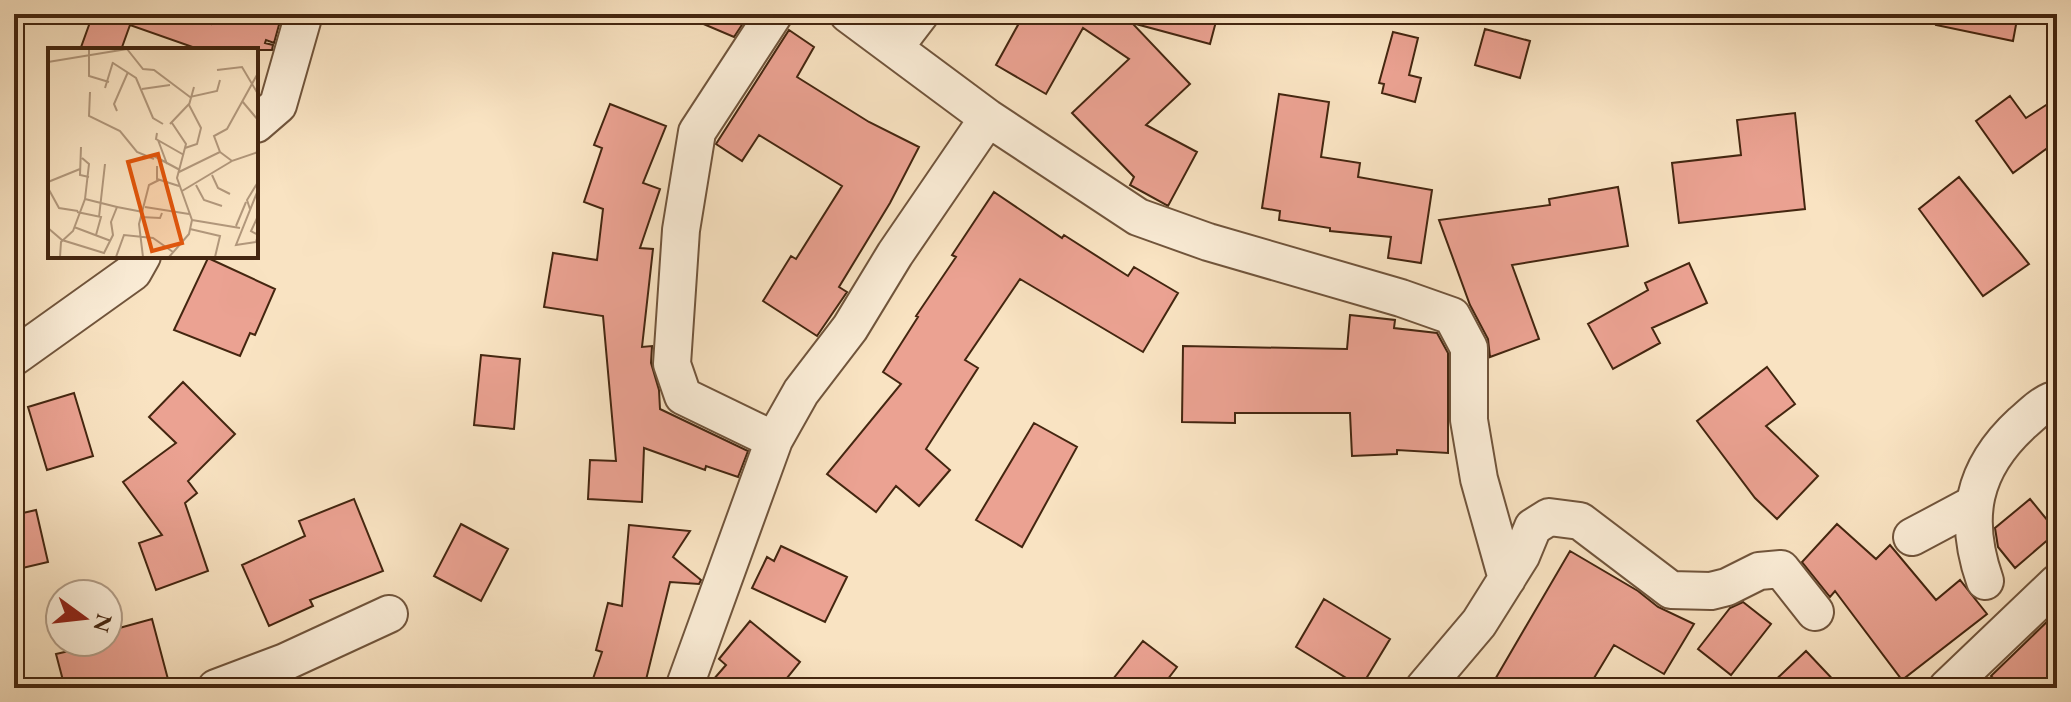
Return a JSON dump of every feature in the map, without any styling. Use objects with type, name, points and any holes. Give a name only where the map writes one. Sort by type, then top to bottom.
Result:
[{"type":"street","points":[[258,122],[278,105],[304,14]]},
{"type":"street","points":[[774,14],[697,132],[681,230],[672,364],[683,396],[774,440]]},
{"type":"street","points":[[848,14],[988,118],[1138,217],[1208,242],[1401,298],[1452,316],[1469,348],[1469,420],[1479,479],[1507,579]]},
{"type":"street","points":[[894,48],[920,14]]},
{"type":"street","points":[[684,688],[774,440],[801,392],[850,328],[895,254],[988,118]]},
{"type":"street","points":[[14,357],[133,272],[141,258]]},
{"type":"street","points":[[1985,581],[1972,524],[1974,504],[1990,458],[2041,405],[2051,401],[2057,406]]},
{"type":"street","points":[[1912,537],[1974,504]]},
{"type":"street","points":[[1424,688],[1479,623],[1521,556],[1533,527],[1549,517],[1580,521],[1671,590],[1711,591],[1727,587],[1759,571],[1781,569],[1815,612]]},
{"type":"street","points":[[1947,688],[2057,583]]},
{"type":"street","points":[[216,688],[285,662],[389,614]]},
{"type":"building","points":[[93,14],[183,14],[211,24],[212,20],[203,17],[203,14],[282,14],[274,43],[266,40],[265,43],[273,45],[272,50],[195,48],[130,25],[122,48],[81,48]]},
{"type":"building","points":[[680,14],[749,14],[734,37]]},
{"type":"building","points":[[1024,14],[1123,14],[1128,20],[1129,14],[1218,14],[1210,44],[1132,23],[1190,84],[1146,125],[1197,152],[1168,206],[1130,185],[1134,177],[1072,113],[1129,59],[1083,28],[1046,94],[996,65]]},
{"type":"building","points":[[1938,14],[2018,14],[2013,41],[1936,25]]},
{"type":"building","points":[[1485,29],[1530,41],[1520,78],[1475,65]]},
{"type":"building","points":[[789,30],[814,47],[797,77],[869,122],[919,147],[890,203],[839,287],[847,292],[817,336],[763,301],[791,256],[796,259],[842,186],[759,135],[742,161],[716,144]]},
{"type":"building","points":[[1393,32],[1418,38],[1409,75],[1421,78],[1415,102],[1382,93],[1384,84],[1379,83]]},
{"type":"building","points":[[1279,94],[1329,102],[1321,157],[1360,163],[1358,177],[1432,190],[1421,263],[1388,258],[1391,237],[1330,231],[1330,228],[1279,220],[1280,211],[1262,208]]},
{"type":"building","points":[[2010,96],[2026,118],[2057,98],[2057,141],[2013,173],[1976,121]]},
{"type":"building","points":[[610,104],[666,126],[643,183],[660,189],[640,248],[653,249],[642,347],[652,346],[651,363],[659,390],[660,409],[748,451],[738,477],[706,466],[705,470],[644,448],[642,502],[588,499],[590,460],[616,461],[603,316],[544,307],[553,253],[597,260],[603,209],[584,202],[602,148],[594,145]]},
{"type":"building","points":[[1795,113],[1805,209],[1679,223],[1672,163],[1741,155],[1737,120]]},
{"type":"building","points":[[1959,177],[2029,264],[1983,296],[1919,209]]},
{"type":"building","points":[[1618,187],[1628,246],[1512,265],[1539,339],[1490,357],[1488,339],[1470,305],[1439,220],[1550,205],[1549,199]]},
{"type":"building","points":[[994,192],[1062,238],[1064,235],[1128,276],[1134,267],[1178,293],[1143,352],[1020,279],[965,360],[978,368],[926,449],[950,470],[919,506],[896,486],[876,512],[827,474],[901,384],[883,372],[956,257],[952,255]]},
{"type":"building","points":[[208,258],[275,289],[255,335],[250,333],[240,356],[174,330]]},
{"type":"building","points":[[1689,263],[1707,303],[1652,328],[1660,343],[1613,369],[1588,324],[1648,290],[1645,283]]},
{"type":"building","points":[[1350,315],[1395,320],[1394,328],[1437,333],[1448,353],[1448,453],[1397,450],[1397,454],[1352,456],[1350,413],[1235,413],[1235,423],[1182,422],[1183,346],[1347,349]]},
{"type":"building","points":[[481,355],[520,359],[514,429],[474,425]]},
{"type":"building","points":[[1767,367],[1795,404],[1766,426],[1818,476],[1777,519],[1755,498],[1697,421]]},
{"type":"building","points":[[183,382],[235,434],[188,481],[197,493],[185,503],[208,571],[156,590],[139,543],[162,535],[123,482],[176,443],[149,417]]},
{"type":"building","points":[[74,393],[93,456],[47,470],[28,407]]},
{"type":"building","points":[[1034,423],[1077,447],[1022,547],[976,520]]},
{"type":"building","points":[[354,499],[383,571],[310,600],[313,606],[269,626],[242,565],[305,536],[299,521]]},
{"type":"building","points":[[2030,499],[2057,532],[2015,568],[1998,547],[1995,528]]},
{"type":"building","points":[[36,510],[48,562],[14,570],[14,515]]},
{"type":"building","points":[[461,524],[508,549],[481,601],[434,576]]},
{"type":"building","points":[[1837,524],[1876,559],[1890,545],[1936,600],[1960,580],[1987,614],[1902,680],[1835,591],[1830,597],[1802,562]]},
{"type":"building","points":[[629,525],[690,531],[673,557],[701,580],[699,584],[670,582],[644,688],[590,688],[602,652],[596,650],[608,603],[622,606]]},
{"type":"building","points":[[781,546],[847,577],[825,622],[752,588],[767,557],[774,561]]},
{"type":"building","points":[[1570,551],[1638,591],[1658,607],[1694,624],[1664,674],[1614,645],[1588,688],[1490,688]]},
{"type":"building","points":[[1324,599],[1390,639],[1361,687],[1296,647]]},
{"type":"building","points":[[1743,602],[1771,624],[1731,675],[1698,649],[1730,608]]},
{"type":"building","points":[[2057,612],[2057,672],[2040,688],[2003,688],[1991,676]]},
{"type":"building","points":[[152,619],[169,683],[150,688],[65,688],[57,658],[124,658],[124,627]]},
{"type":"building","points":[[750,621],[800,662],[779,688],[706,688],[726,665],[719,659]]},
{"type":"building","points":[[1143,641],[1177,667],[1161,688],[1106,688]]},
{"type":"building","points":[[1806,651],[1841,688],[1767,688]]}]
